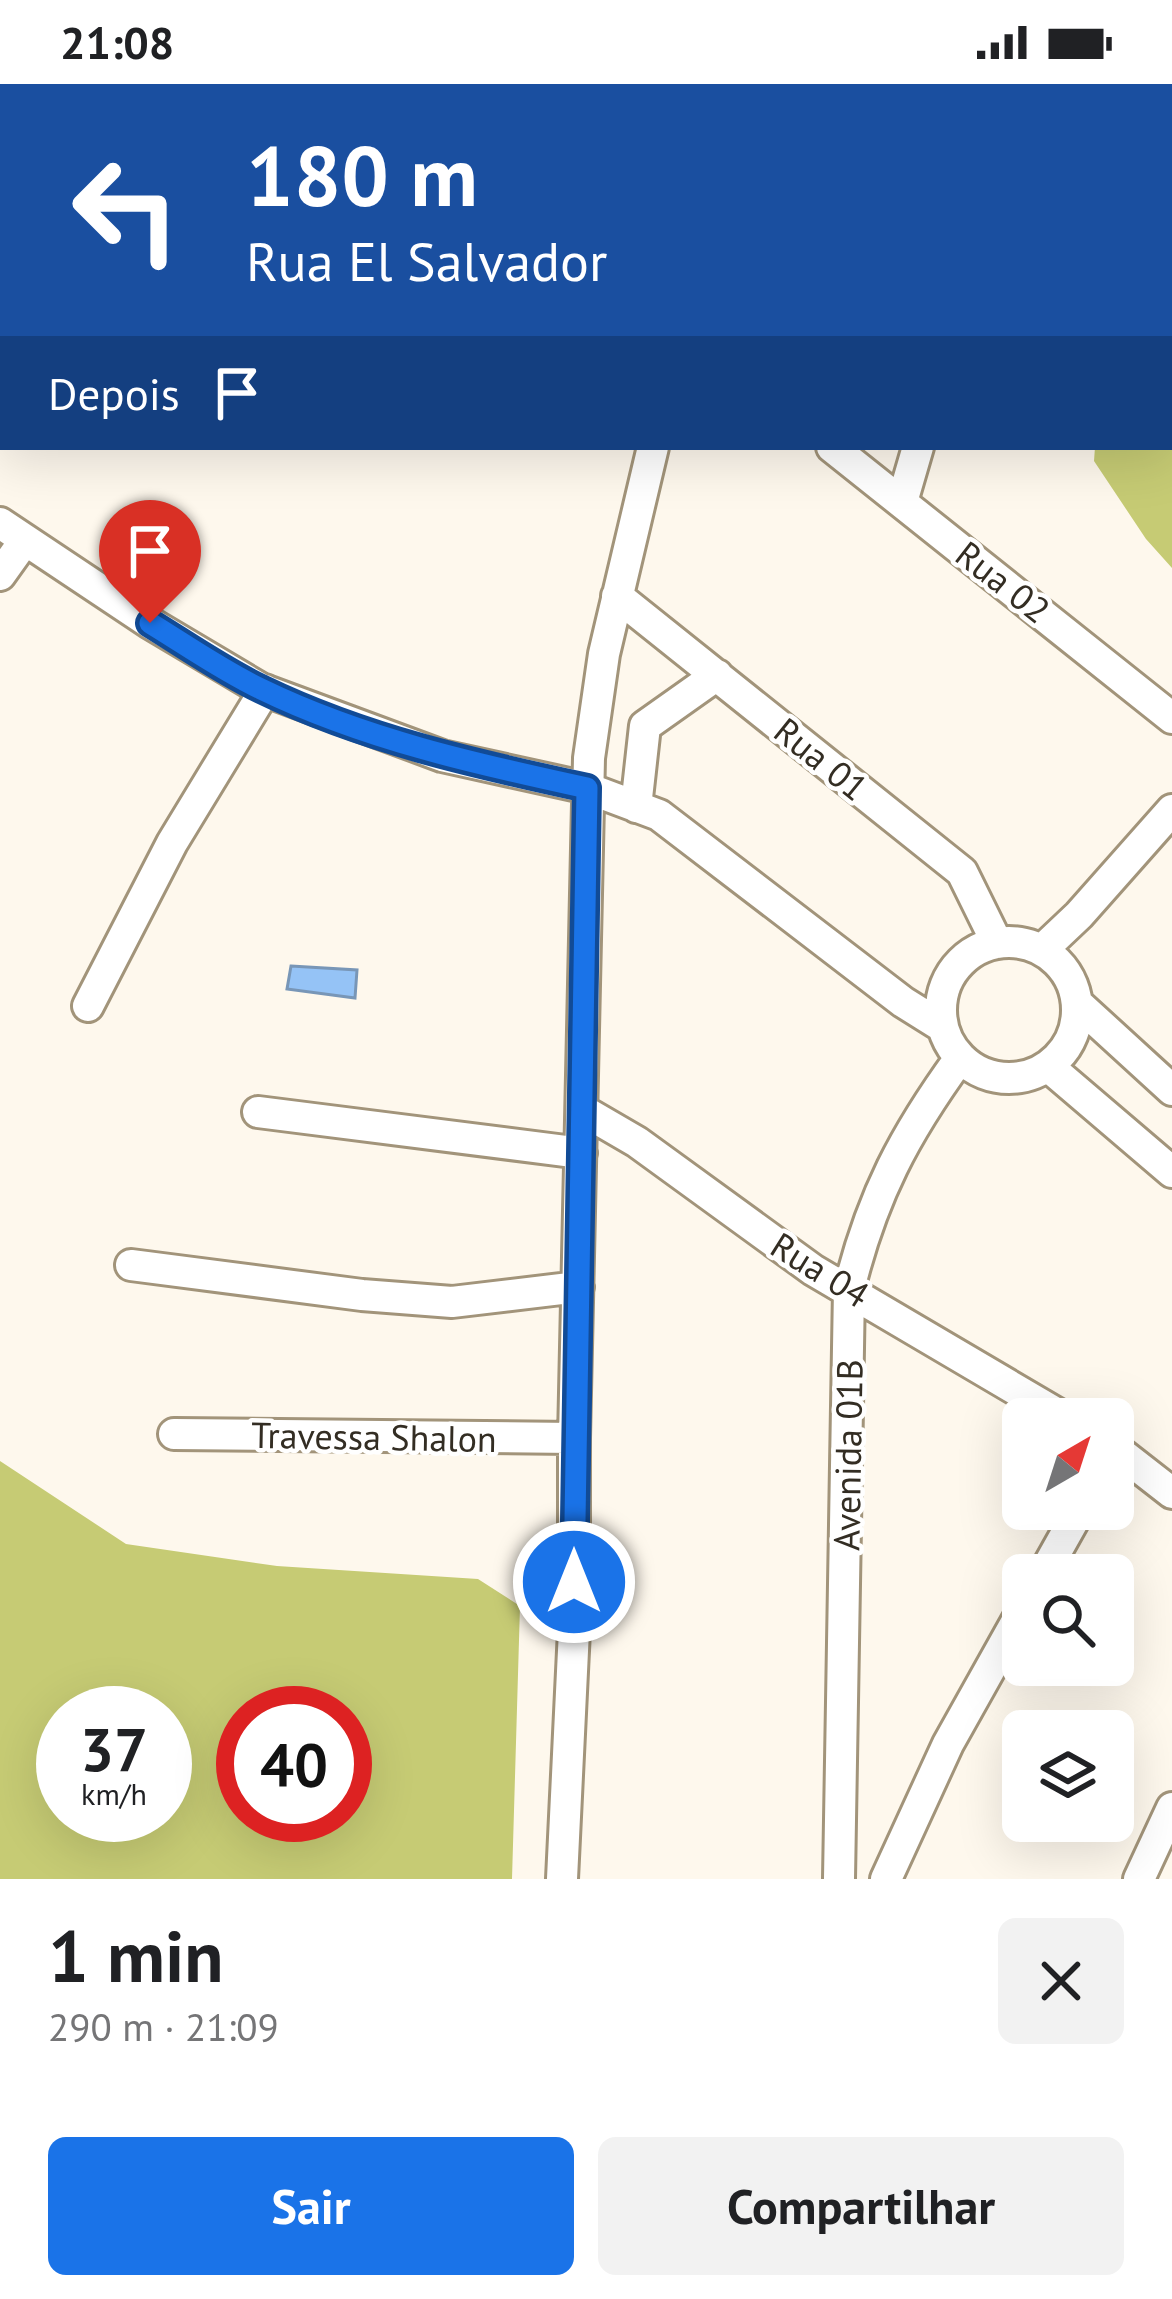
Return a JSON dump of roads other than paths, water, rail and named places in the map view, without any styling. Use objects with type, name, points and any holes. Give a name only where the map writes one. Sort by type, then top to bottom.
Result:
[{"type":"street","points":[[562,1879],[574,1630],[587,788],[604,654],[651,450]]},
{"type":"street","name":"Rua 02","points":[[836,450],[1172,718]]},
{"type":"street","points":[[902,502],[917,450]]},
{"type":"street","points":[[0,575],[13,532],[150,623],[265,691],[442,756],[587,788],[659,815],[903,1002],[943,1027]]},
{"type":"street","name":"Rua 01","points":[[617,596],[962,872],[998,943]]},
{"type":"street","points":[[636,807],[645,726],[717,675]]},
{"type":"street","points":[[88,1006],[172,843],[265,691]]},
{"type":"street","points":[[1042,950],[1079,916],[1172,810]]},
{"type":"street","points":[[998,943],[1042,950],[1072,982],[1078,1004],[1076,1028],[1066,1050],[1049,1067],[1027,1077],[1009,1079],[974,1069],[960,1058],[943,1027],[940,1009],[952,973],[964,959],[998,943]]},
{"type":"street","points":[[1078,1004],[1172,1090]]},
{"type":"street","name":"Avenida 01B","points":[[839,1879],[849,1289],[863,1233],[894,1161],[960,1058]]},
{"type":"street","points":[[1049,1067],[1172,1172]]},
{"type":"street","name":"Rua 04","points":[[582,1111],[637,1142],[786,1252],[1031,1398]]},
{"type":"street","points":[[258,1112],[581,1153]]},
{"type":"street","points":[[130,1265],[452,1302],[578,1287]]},
{"type":"street","name":"Travessa Shalon","points":[[175,1434],[574,1438]]},
{"type":"street","points":[[1134,1464],[1172,1493]]},
{"type":"street","points":[[886,1879],[948,1744],[1002,1648]]},
{"type":"street","points":[[1139,1879],[1172,1808]]},
{"type":"water","points":[[291,966],[357,970],[355,998],[287,989]]}]
